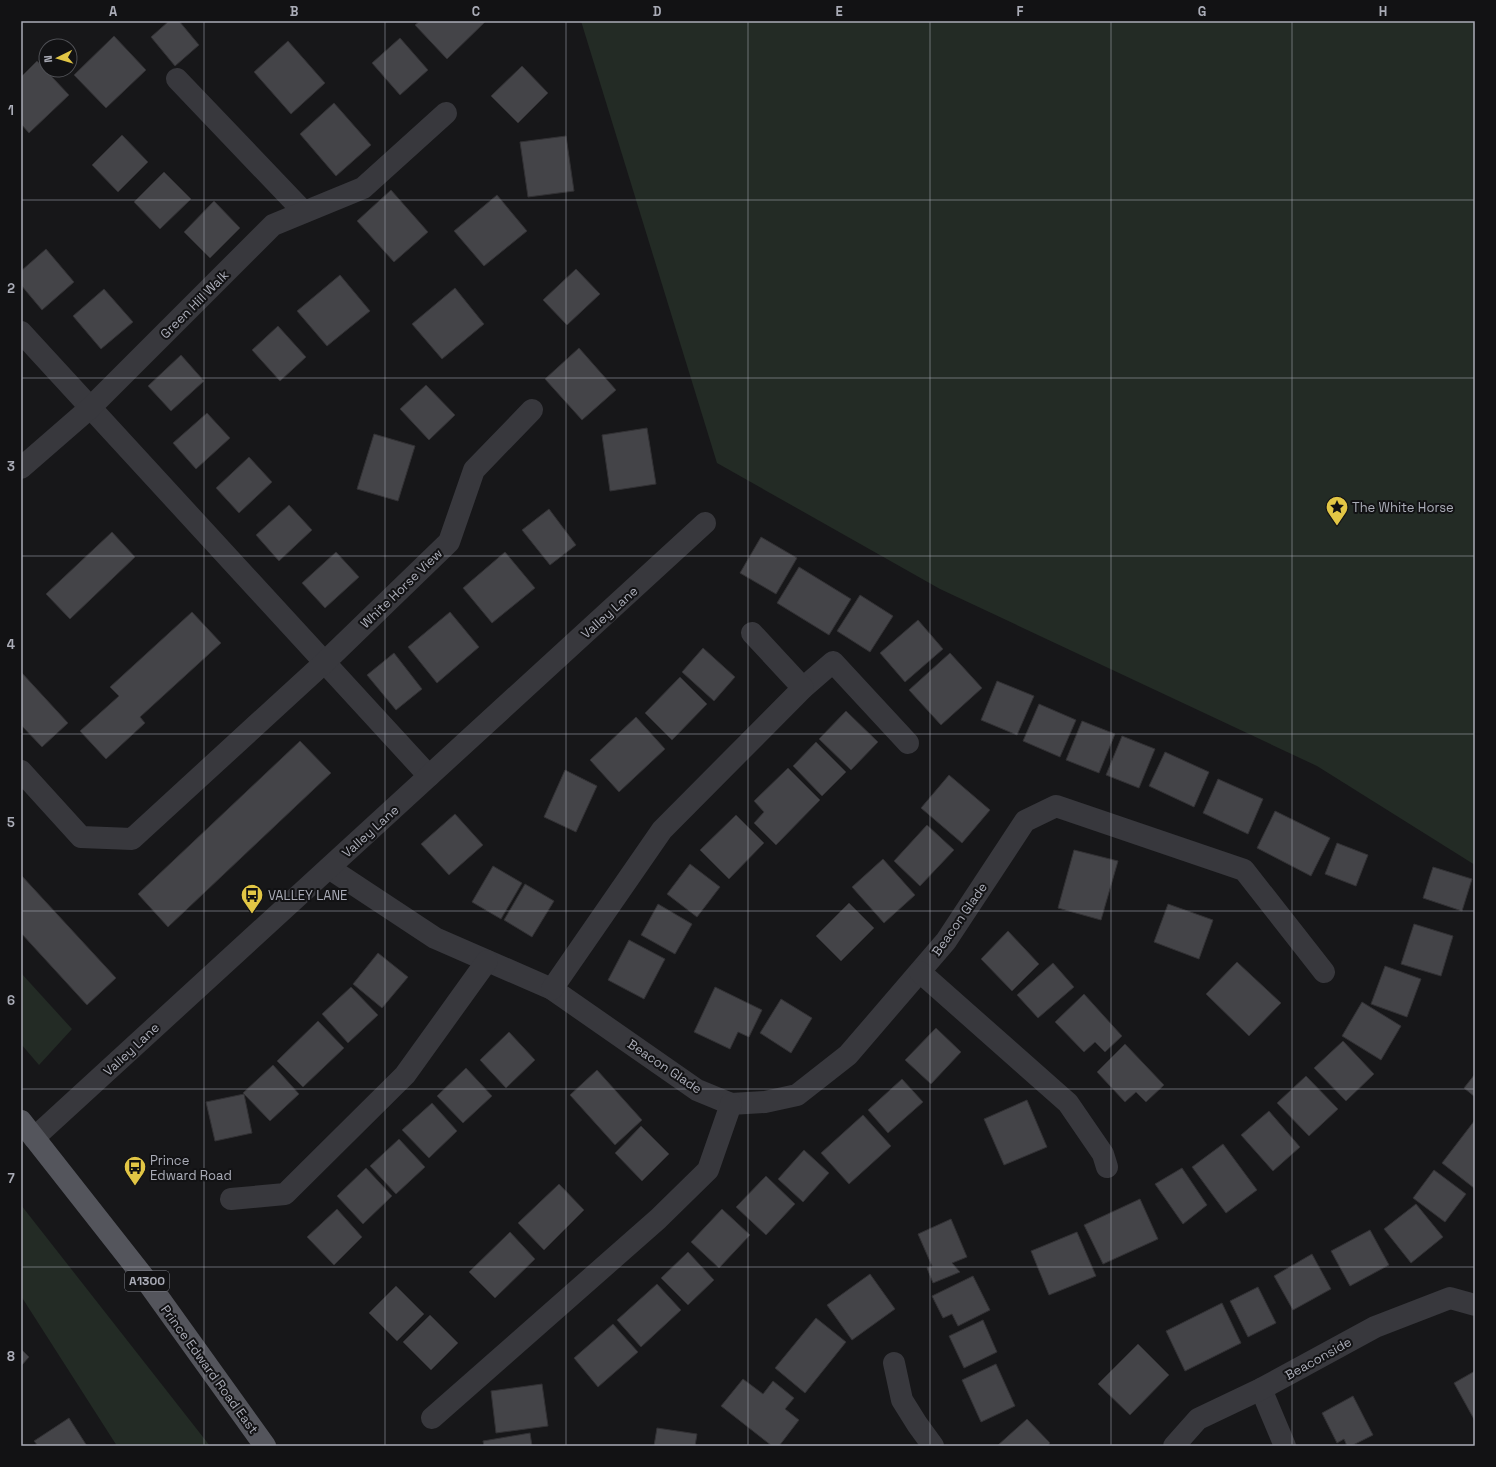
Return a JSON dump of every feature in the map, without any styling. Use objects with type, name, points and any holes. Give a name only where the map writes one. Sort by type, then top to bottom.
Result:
[{"type":"main road","name":"Prince Edward Road East","points":[[21,1121],[146,1280],[265,1446]]},
{"type":"street","points":[[178,79],[304,212]]},
{"type":"street","name":"Green Hill Walk","points":[[21,468],[90,408],[273,225],[363,188],[446,113]]},
{"type":"street","points":[[21,332],[430,776]]},
{"type":"street","name":"White Horse View","points":[[21,771],[81,837],[132,839],[325,662],[448,542],[474,470],[532,410]]},
{"type":"street","name":"Valley Lane","points":[[34,1138],[705,523]]},
{"type":"street","points":[[752,632],[803,688]]},
{"type":"street","points":[[552,989],[662,830],[803,688],[833,662],[908,743]]},
{"type":"street","name":"Beacon Glade","points":[[328,868],[435,938],[552,989],[697,1090],[731,1104],[765,1102],[797,1095],[848,1055],[946,941],[1025,821],[1056,806],[1244,870],[1324,972]]},
{"type":"street","points":[[231,1199],[285,1194],[405,1075],[487,961]]},
{"type":"street","points":[[920,972],[1068,1103],[1103,1154],[1107,1167]]},
{"type":"street","points":[[432,1418],[658,1219],[708,1170],[731,1104]]},
{"type":"street","name":"Beaconside","points":[[1174,1446],[1198,1419],[1261,1389],[1375,1327],[1450,1298],[1475,1305]]},
{"type":"street","points":[[894,1363],[902,1400],[933,1446]]},
{"type":"street","points":[[1261,1389],[1285,1446]]},
{"type":"shaded area","points":[[581,21],[1475,21],[1475,865],[1317,766],[940,589],[717,463]]},
{"type":"shaded area","points":[[21,973],[72,1029],[39,1065],[21,1044]]},
{"type":"shaded area","points":[[21,1205],[210,1446],[117,1446],[21,1296]]},
{"type":"building","points":[[169,21],[179,21],[199,45],[175,66],[151,37]]},
{"type":"building","points":[[420,21],[486,21],[447,59],[415,25]]},
{"type":"building","points":[[114,36],[146,70],[106,108],[77,78],[78,71]]},
{"type":"building","points":[[400,38],[428,70],[400,95],[372,63]]},
{"type":"building","points":[[288,41],[325,83],[291,114],[254,72]]},
{"type":"building","points":[[37,61],[38,78],[53,78],[69,95],[29,133],[21,124],[21,77]]},
{"type":"building","points":[[522,66],[548,93],[518,123],[491,96]]},
{"type":"building","points":[[334,103],[371,145],[336,176],[300,134]]},
{"type":"building","points":[[122,135],[148,162],[118,192],[92,165]]},
{"type":"building","points":[[566,136],[574,191],[528,197],[520,142]]},
{"type":"building","points":[[164,172],[191,199],[160,229],[134,202]]},
{"type":"building","points":[[391,190],[428,232],[394,262],[357,221]]},
{"type":"building","points":[[497,195],[527,231],[484,266],[454,231]]},
{"type":"building","points":[[214,201],[240,228],[210,258],[184,232]]},
{"type":"building","points":[[46,249],[74,282],[42,310],[21,285],[21,271]]},
{"type":"building","points":[[576,269],[600,294],[567,325],[543,300]]},
{"type":"building","points":[[340,275],[370,311],[327,346],[297,311]]},
{"type":"building","points":[[455,288],[484,324],[442,359],[412,324]]},
{"type":"building","points":[[104,289],[133,322],[101,349],[73,316]]},
{"type":"building","points":[[278,326],[306,357],[280,381],[252,350]]},
{"type":"building","points":[[579,348],[616,390],[582,420],[545,379]]},
{"type":"building","points":[[181,355],[204,381],[171,411],[148,386]]},
{"type":"building","points":[[426,385],[455,415],[429,440],[400,409]]},
{"type":"building","points":[[207,413],[230,438],[196,469],[173,443]]},
{"type":"building","points":[[647,428],[656,484],[610,491],[602,435]]},
{"type":"building","points":[[374,434],[415,446],[398,501],[357,489]]},
{"type":"building","points":[[249,457],[272,482],[239,513],[216,488]]},
{"type":"building","points":[[289,505],[312,530],[279,561],[256,535]]},
{"type":"building","points":[[549,509],[576,545],[550,565],[522,530]]},
{"type":"building","points":[[112,532],[135,557],[70,619],[46,594]]},
{"type":"building","points":[[761,537],[797,558],[776,594],[740,573]]},
{"type":"building","points":[[336,552],[359,577],[325,608],[302,583]]},
{"type":"building","points":[[505,552],[535,588],[492,623],[463,588]]},
{"type":"building","points":[[799,567],[851,599],[829,635],[777,603]]},
{"type":"building","points":[[860,595],[893,616],[870,652],[837,631]]},
{"type":"building","points":[[192,612],[221,643],[140,717],[145,723],[106,759],[80,731],[119,696],[110,687]]},
{"type":"building","points":[[450,612],[479,647],[437,683],[408,647]]},
{"type":"building","points":[[918,620],[943,649],[905,682],[880,653]]},
{"type":"building","points":[[703,648],[735,677],[714,701],[682,672]]},
{"type":"building","points":[[394,653],[422,689],[396,710],[367,675]]},
{"type":"building","points":[[950,653],[982,688],[941,725],[909,690]]},
{"type":"building","points":[[21,672],[68,723],[42,747],[21,725]]},
{"type":"building","points":[[680,677],[707,704],[672,740],[645,713]]},
{"type":"building","points":[[997,681],[1034,696],[1017,735],[981,720]]},
{"type":"building","points":[[1039,704],[1076,720],[1060,757],[1023,741]]},
{"type":"building","points":[[846,711],[878,742],[851,770],[819,739]]},
{"type":"building","points":[[636,717],[665,749],[619,792],[590,760]]},
{"type":"building","points":[[1082,721],[1115,734],[1099,773],[1066,760]]},
{"type":"building","points":[[1122,736],[1155,749],[1139,788],[1106,775]]},
{"type":"building","points":[[300,741],[331,773],[168,927],[138,894]]},
{"type":"building","points":[[816,742],[846,772],[822,796],[793,766]]},
{"type":"building","points":[[1165,752],[1209,772],[1194,807],[1149,786]]},
{"type":"building","points":[[788,768],[820,800],[776,845],[754,823],[764,812],[754,801]]},
{"type":"building","points":[[565,770],[597,786],[576,832],[544,817]]},
{"type":"building","points":[[949,775],[990,810],[962,843],[921,808]]},
{"type":"building","points":[[1218,779],[1263,799],[1248,834],[1203,813]]},
{"type":"building","points":[[1275,811],[1330,838],[1311,876],[1257,848]]},
{"type":"building","points":[[455,814],[483,845],[449,875],[421,844]]},
{"type":"building","points":[[736,815],[764,843],[729,879],[700,850]]},
{"type":"building","points":[[927,825],[954,850],[920,886],[894,861]]},
{"type":"building","points":[[1337,843],[1368,855],[1356,886],[1325,874]]},
{"type":"building","points":[[1074,850],[1118,861],[1101,920],[1058,908]]},
{"type":"building","points":[[883,859],[915,895],[884,923],[852,887]]},
{"type":"building","points":[[690,864],[720,887],[697,917],[667,894]]},
{"type":"building","points":[[493,866],[522,883],[501,919],[472,902]]},
{"type":"building","points":[[1433,867],[1472,879],[1462,911],[1423,898]]},
{"type":"building","points":[[21,875],[116,978],[87,1005],[21,933]]},
{"type":"building","points":[[525,884],[554,901],[532,937],[504,920]]},
{"type":"building","points":[[849,903],[874,928],[841,961],[816,936]]},
{"type":"building","points":[[658,904],[692,924],[675,954],[641,935]]},
{"type":"building","points":[[1168,904],[1213,920],[1199,959],[1154,942]]},
{"type":"building","points":[[1414,924],[1453,936],[1441,976],[1401,964]]},
{"type":"building","points":[[1008,931],[1039,964],[1012,991],[981,959]]},
{"type":"building","points":[[629,940],[665,959],[644,999],[608,980]]},
{"type":"building","points":[[378,953],[408,977],[382,1008],[353,984]]},
{"type":"building","points":[[1237,962],[1281,1003],[1249,1036],[1206,994]]},
{"type":"building","points":[[1053,963],[1074,987],[1038,1018],[1017,995]]},
{"type":"building","points":[[1385,966],[1421,979],[1407,1017],[1371,1004]]},
{"type":"building","points":[[351,987],[378,1015],[348,1043],[322,1014]]},
{"type":"building","points":[[715,987],[762,1010],[749,1037],[738,1032],[730,1049],[694,1032]]},
{"type":"building","points":[[1084,994],[1122,1036],[1105,1052],[1095,1042],[1084,1052],[1055,1022]]},
{"type":"building","points":[[781,999],[812,1018],[791,1053],[760,1033]]},
{"type":"building","points":[[1362,1002],[1401,1026],[1381,1060],[1342,1036]]},
{"type":"building","points":[[318,1021],[344,1048],[303,1087],[277,1061]]},
{"type":"building","points":[[936,1028],[961,1052],[931,1084],[905,1060]]},
{"type":"building","points":[[509,1032],[535,1060],[506,1088],[480,1060]]},
{"type":"building","points":[[1343,1041],[1374,1074],[1346,1101],[1314,1068]]},
{"type":"building","points":[[1125,1044],[1164,1085],[1146,1102],[1136,1092],[1125,1102],[1097,1072]]},
{"type":"building","points":[[273,1065],[299,1094],[270,1121],[243,1093]]},
{"type":"building","points":[[466,1068],[492,1096],[463,1123],[437,1096]]},
{"type":"building","points":[[597,1070],[642,1120],[615,1145],[570,1095]]},
{"type":"building","points":[[1475,1074],[1475,1097],[1464,1088]]},
{"type":"building","points":[[1306,1076],[1338,1109],[1309,1136],[1277,1103]]},
{"type":"building","points":[[902,1079],[923,1102],[888,1133],[868,1110]]},
{"type":"building","points":[[244,1094],[252,1133],[215,1141],[206,1102]]},
{"type":"building","points":[[1027,1100],[1047,1147],[1004,1165],[984,1119]]},
{"type":"building","points":[[432,1103],[457,1131],[429,1158],[402,1130]]},
{"type":"building","points":[[1269,1111],[1300,1147],[1273,1171],[1241,1135]]},
{"type":"building","points":[[863,1115],[891,1146],[849,1184],[821,1153]]},
{"type":"building","points":[[1475,1120],[1475,1186],[1474,1188],[1442,1163]]},
{"type":"building","points":[[641,1126],[669,1154],[642,1181],[615,1153]]},
{"type":"building","points":[[399,1139],[425,1167],[396,1194],[370,1166]]},
{"type":"building","points":[[1223,1144],[1257,1190],[1226,1213],[1192,1167]]},
{"type":"building","points":[[804,1150],[829,1173],[803,1202],[778,1179]]},
{"type":"building","points":[[366,1168],[392,1196],[363,1224],[337,1196]]},
{"type":"building","points":[[1182,1168],[1207,1205],[1183,1224],[1155,1184]]},
{"type":"building","points":[[1434,1170],[1466,1194],[1445,1222],[1413,1198]]},
{"type":"building","points":[[766,1176],[795,1204],[766,1235],[736,1207]]},
{"type":"building","points":[[559,1184],[584,1210],[544,1250],[518,1223]]},
{"type":"building","points":[[1140,1199],[1158,1239],[1103,1264],[1084,1225]]},
{"type":"building","points":[[1416,1204],[1443,1237],[1411,1263],[1384,1229]]},
{"type":"building","points":[[337,1209],[362,1237],[334,1265],[307,1237]]},
{"type":"building","points":[[722,1209],[750,1235],[719,1268],[691,1242]]},
{"type":"building","points":[[951,1219],[967,1257],[952,1263],[960,1272],[933,1283],[927,1268],[932,1266],[918,1234]]},
{"type":"building","points":[[1370,1230],[1389,1265],[1350,1286],[1331,1251]]},
{"type":"building","points":[[510,1232],[535,1259],[495,1298],[469,1272]]},
{"type":"building","points":[[1077,1232],[1096,1276],[1049,1295],[1031,1251]]},
{"type":"building","points":[[688,1252],[714,1280],[688,1305],[661,1278]]},
{"type":"building","points":[[1312,1254],[1331,1289],[1293,1310],[1274,1276]]},
{"type":"building","points":[[870,1274],[895,1309],[852,1340],[827,1305]]},
{"type":"building","points":[[973,1276],[990,1310],[958,1326],[952,1314],[943,1318],[932,1296]]},
{"type":"building","points":[[657,1284],[681,1310],[641,1347],[617,1320]]},
{"type":"building","points":[[396,1286],[424,1314],[397,1341],[369,1313]]},
{"type":"building","points":[[1258,1287],[1276,1323],[1248,1337],[1230,1301]]},
{"type":"building","points":[[1222,1303],[1241,1343],[1185,1371],[1166,1331]]},
{"type":"building","points":[[430,1315],[458,1343],[431,1370],[403,1342]]},
{"type":"building","points":[[816,1318],[846,1342],[805,1393],[775,1368]]},
{"type":"building","points":[[983,1320],[997,1352],[964,1368],[949,1336]]},
{"type":"building","points":[[613,1324],[638,1352],[598,1387],[574,1358]]},
{"type":"building","points":[[1138,1344],[1169,1375],[1130,1415],[1098,1384]]},
{"type":"building","points":[[21,1349],[29,1357],[21,1366]]},
{"type":"building","points":[[996,1364],[1015,1406],[981,1422],[962,1380]]},
{"type":"building","points":[[1475,1371],[1475,1421],[1454,1383]]},
{"type":"building","points":[[743,1379],[763,1394],[773,1381],[794,1398],[785,1409],[799,1420],[779,1446],[772,1446],[721,1406]]},
{"type":"building","points":[[542,1384],[548,1426],[496,1433],[491,1391]]},
{"type":"building","points":[[1353,1396],[1373,1435],[1351,1446],[1347,1446],[1344,1439],[1337,1443],[1322,1413]]},
{"type":"building","points":[[69,1418],[87,1446],[38,1446],[34,1441]]},
{"type":"building","points":[[1027,1419],[1050,1443],[1047,1446],[997,1446]]},
{"type":"building","points":[[657,1428],[697,1434],[695,1446],[654,1446]]},
{"type":"building","points":[[530,1433],[532,1446],[484,1446],[483,1441]]},
{"type":"place","name":"The White Horse","points":[[1337,526]]},
{"type":"place","name":"VALLEY LANE","points":[[252,914]]},
{"type":"place","name":"Prince Edward Road","points":[[135,1186]]}]
